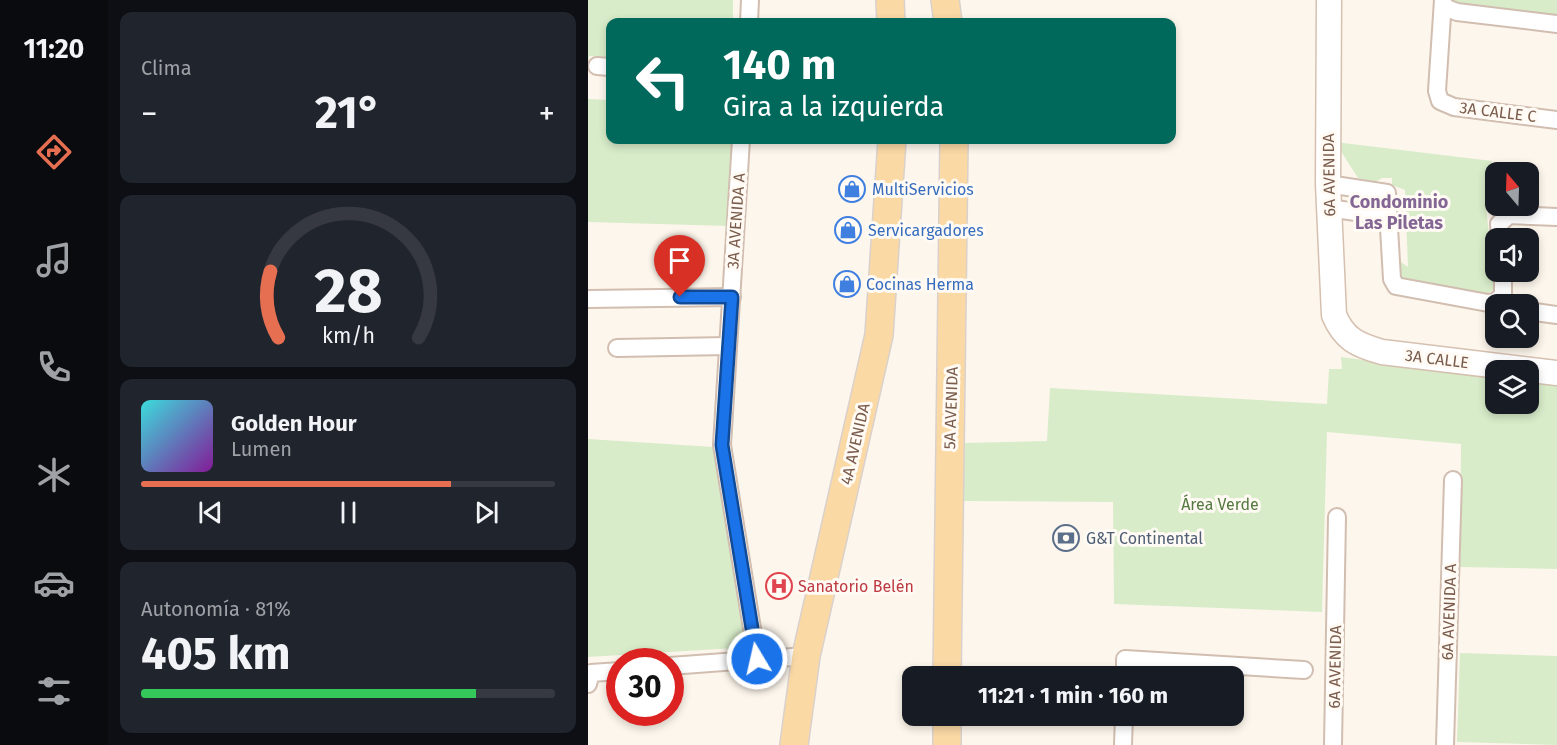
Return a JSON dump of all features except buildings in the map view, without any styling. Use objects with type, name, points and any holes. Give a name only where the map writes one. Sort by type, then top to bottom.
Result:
[{"type":"main road","points":[[890,0],[891,18]]},
{"type":"main road","points":[[945,0],[947,18]]},
{"type":"main road","name":"6A AVENIDA","points":[[1329,0],[1328,184],[1334,315],[1341,330],[1354,343]]},
{"type":"main road","name":"4A AVENIDA","points":[[794,745],[806,656],[879,335],[892,144]]},
{"type":"main road","name":"5A AVENIDA","points":[[947,666],[954,144]]},
{"type":"main road","name":"3A CALLE","points":[[1354,343],[1382,352],[1557,373]]},
{"type":"main road","points":[[947,726],[947,745]]},
{"type":"street","points":[[749,18],[750,0]]},
{"type":"street","points":[[1444,4],[1456,12],[1557,24]]},
{"type":"street","name":"3A CALLE C","points":[[1444,4],[1437,91],[1440,101],[1454,107],[1557,120]]},
{"type":"street","name":"3A AVENIDA A","points":[[741,144],[722,445],[757,659]]},
{"type":"street","points":[[1328,184],[1387,194],[1393,282],[1403,289],[1485,303]]},
{"type":"street","points":[[1329,208],[1389,217]]},
{"type":"street","points":[[1499,228],[1499,224],[1509,215],[1557,217]]},
{"type":"street","points":[[588,299],[732,297]]},
{"type":"street","points":[[1539,313],[1557,315]]},
{"type":"street","points":[[617,348],[729,346]]},
{"type":"street","name":"6A AVENIDA A","points":[[1445,745],[1453,480]]},
{"type":"street","name":"6A AVENIDA","points":[[1333,745],[1337,517]]},
{"type":"street","points":[[684,665],[806,656]]},
{"type":"street","points":[[1125,666],[1125,659],[1239,666]]},
{"type":"street","points":[[1244,666],[1304,670]]},
{"type":"street","points":[[589,678],[606,674]]},
{"type":"street","points":[[1123,745],[1124,726]]},
{"type":"green space","points":[[588,0],[733,0],[733,18],[606,18],[606,57],[589,56],[588,75]]},
{"type":"green space","points":[[1454,0],[1557,0],[1557,17],[1459,5]]},
{"type":"green space","points":[[588,99],[606,100],[606,144],[733,144],[729,226],[588,222]]},
{"type":"green space","points":[[1335,142],[1492,161],[1485,162],[1485,216],[1487,216],[1488,228],[1485,228],[1485,282],[1494,282],[1495,289],[1484,295],[1403,282],[1398,260],[1408,267],[1405,190],[1392,185],[1392,178],[1382,178],[1375,182],[1358,178]]},
{"type":"green space","name":"Área Verde","points":[[1341,357],[1485,376],[1485,414],[1539,414],[1539,382],[1557,385],[1557,569],[1460,567],[1461,444],[1327,432],[1322,612],[1114,604],[1113,502],[962,501],[962,443],[1047,441],[1050,388],[1327,404],[1329,369],[1342,369]]},
{"type":"green space","points":[[588,439],[714,447],[745,635],[735,648],[684,651],[684,648],[606,648],[606,656],[588,657]]},
{"type":"green space","points":[[1460,653],[1557,656],[1557,745],[1457,742]]},
{"type":"place","name":"MultiServicios","points":[[852,189]]},
{"type":"place","name":"Servicargadores","points":[[848,230]]},
{"type":"place","name":"Cocinas Herma","points":[[847,284]]},
{"type":"place","name":"G&T Continental","points":[[1066,538]]},
{"type":"place","name":"Sanatorio Belén","points":[[779,586]]},
{"type":"district","name":"Condominio Las Piletas","points":[[1399,212]]},
{"type":"route","points":[[680,297],[732,297],[722,445],[757,659]]}]
